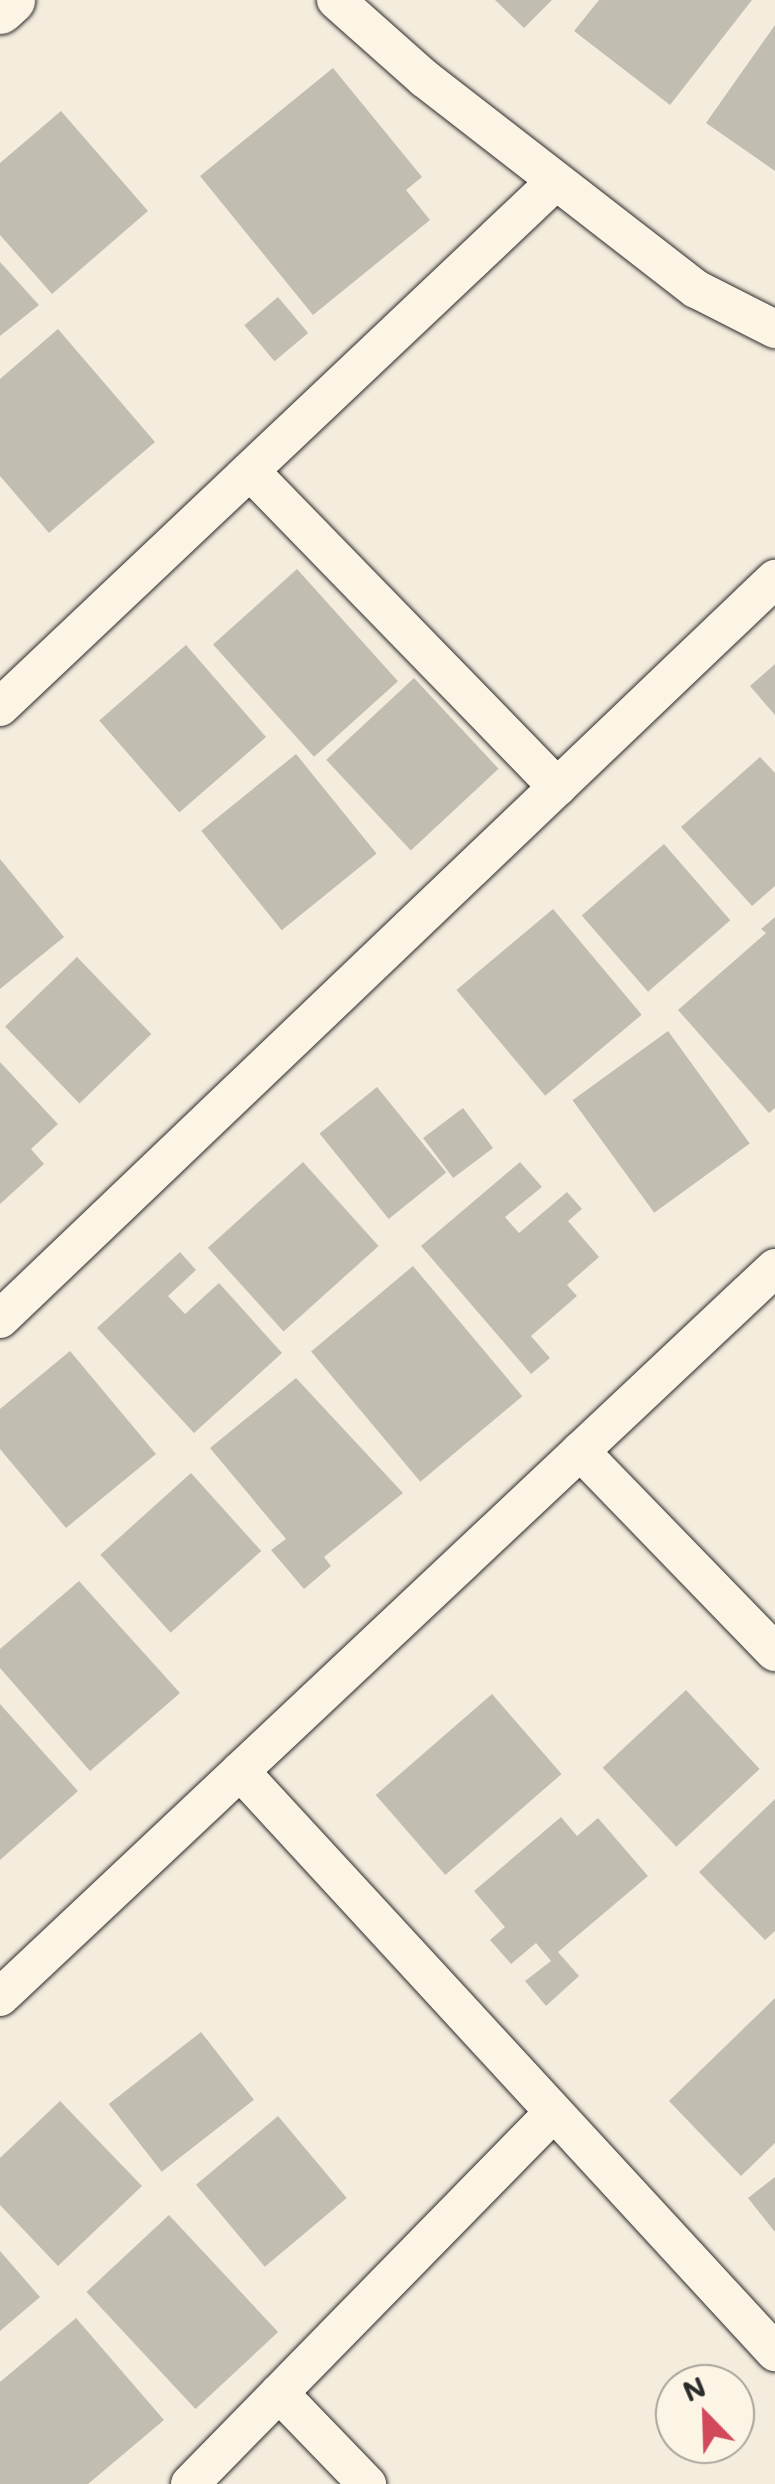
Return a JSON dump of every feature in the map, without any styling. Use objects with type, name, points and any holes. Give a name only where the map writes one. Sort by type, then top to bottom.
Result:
[{"type":"street","points":[[0,10],[11,0]]},
{"type":"street","points":[[336,0],[556,181],[696,289],[775,329]]},
{"type":"street","points":[[0,707],[556,181]]},
{"type":"street","points":[[250,471],[557,787]]},
{"type":"street","points":[[0,1318],[775,579]]},
{"type":"street","points":[[0,1998],[775,1268]]},
{"type":"street","points":[[580,1451],[775,1652]]},
{"type":"street","points":[[240,1771],[775,2352]]},
{"type":"street","points":[[190,2484],[554,2112]]},
{"type":"street","points":[[279,2393],[367,2484]]},
{"type":"building","points":[[495,0],[552,0],[524,28]]},
{"type":"building","points":[[599,0],[752,0],[670,105],[574,31]]},
{"type":"building","points":[[775,25],[775,171],[706,123]]},
{"type":"building","points":[[333,68],[422,177],[406,190],[430,220],[313,315],[200,176]]},
{"type":"building","points":[[61,111],[148,211],[52,294],[0,235],[0,163]]},
{"type":"building","points":[[0,262],[39,305],[0,336]]},
{"type":"building","points":[[278,297],[308,333],[275,361],[244,325]]},
{"type":"building","points":[[58,329],[155,442],[49,533],[0,476],[0,379]]},
{"type":"building","points":[[297,569],[398,681],[314,757],[213,645]]},
{"type":"building","points":[[186,645],[266,737],[179,813],[99,720]]},
{"type":"building","points":[[775,664],[775,715],[750,686]]},
{"type":"building","points":[[414,678],[499,769],[411,851],[326,760]]},
{"type":"building","points":[[296,754],[377,853],[282,930],[201,831]]},
{"type":"building","points":[[760,757],[775,773],[775,886],[752,906],[681,827]]},
{"type":"building","points":[[664,844],[730,920],[648,992],[582,916]]},
{"type":"building","points":[[0,859],[64,937],[0,989]]},
{"type":"building","points":[[553,909],[642,1015],[545,1096],[456,990]]},
{"type":"building","points":[[775,917],[775,1108],[769,1113],[678,1010],[766,933],[761,929]]},
{"type":"building","points":[[77,957],[151,1034],[79,1103],[5,1026]]},
{"type":"building","points":[[668,1031],[750,1143],[654,1213],[573,1100]]},
{"type":"building","points":[[0,1062],[58,1124],[31,1149],[44,1164],[0,1204]]},
{"type":"building","points":[[377,1087],[446,1172],[389,1219],[319,1134]]},
{"type":"building","points":[[463,1108],[493,1148],[453,1178],[423,1138]]},
{"type":"building","points":[[303,1162],[379,1246],[283,1332],[208,1248]]},
{"type":"building","points":[[520,1162],[542,1187],[505,1217],[519,1233],[567,1192],[582,1209],[568,1221],[599,1257],[567,1285],[577,1296],[531,1336],[550,1358],[531,1374],[421,1246]]},
{"type":"building","points":[[180,1252],[196,1270],[168,1296],[185,1314],[219,1283],[282,1353],[194,1433],[97,1328]]},
{"type":"building","points":[[413,1266],[522,1396],[420,1482],[311,1351]]},
{"type":"building","points":[[70,1351],[156,1454],[66,1528],[0,1449],[0,1409]]},
{"type":"building","points":[[296,1378],[403,1493],[324,1557],[331,1566],[304,1589],[271,1550],[286,1539],[210,1448]]},
{"type":"building","points":[[191,1473],[261,1551],[171,1633],[100,1555]]},
{"type":"building","points":[[79,1581],[180,1693],[90,1771],[0,1668],[0,1649]]},
{"type":"building","points":[[686,1690],[760,1769],[676,1847],[603,1768]]},
{"type":"building","points":[[492,1694],[562,1774],[445,1875],[376,1795]]},
{"type":"building","points":[[0,1704],[78,1791],[0,1860]]},
{"type":"building","points":[[775,1799],[775,1931],[765,1940],[699,1872]]},
{"type":"building","points":[[561,1817],[577,1836],[598,1818],[648,1876],[558,1952],[579,1976],[546,2006],[525,1981],[551,1961],[536,1943],[511,1964],[490,1940],[505,1927],[474,1891]]},
{"type":"building","points":[[775,1998],[775,2143],[741,2176],[669,2101]]},
{"type":"building","points":[[201,2032],[254,2100],[162,2172],[109,2104]]},
{"type":"building","points":[[60,2101],[142,2186],[58,2266],[0,2205],[0,2158]]},
{"type":"building","points":[[278,2116],[347,2198],[265,2267],[196,2185]]},
{"type":"building","points":[[775,2177],[775,2232],[748,2198]]},
{"type":"building","points":[[169,2215],[278,2332],[195,2409],[86,2292]]},
{"type":"building","points":[[0,2251],[40,2297],[0,2331]]},
{"type":"building","points":[[76,2318],[164,2420],[88,2484],[0,2484],[0,2382]]}]
